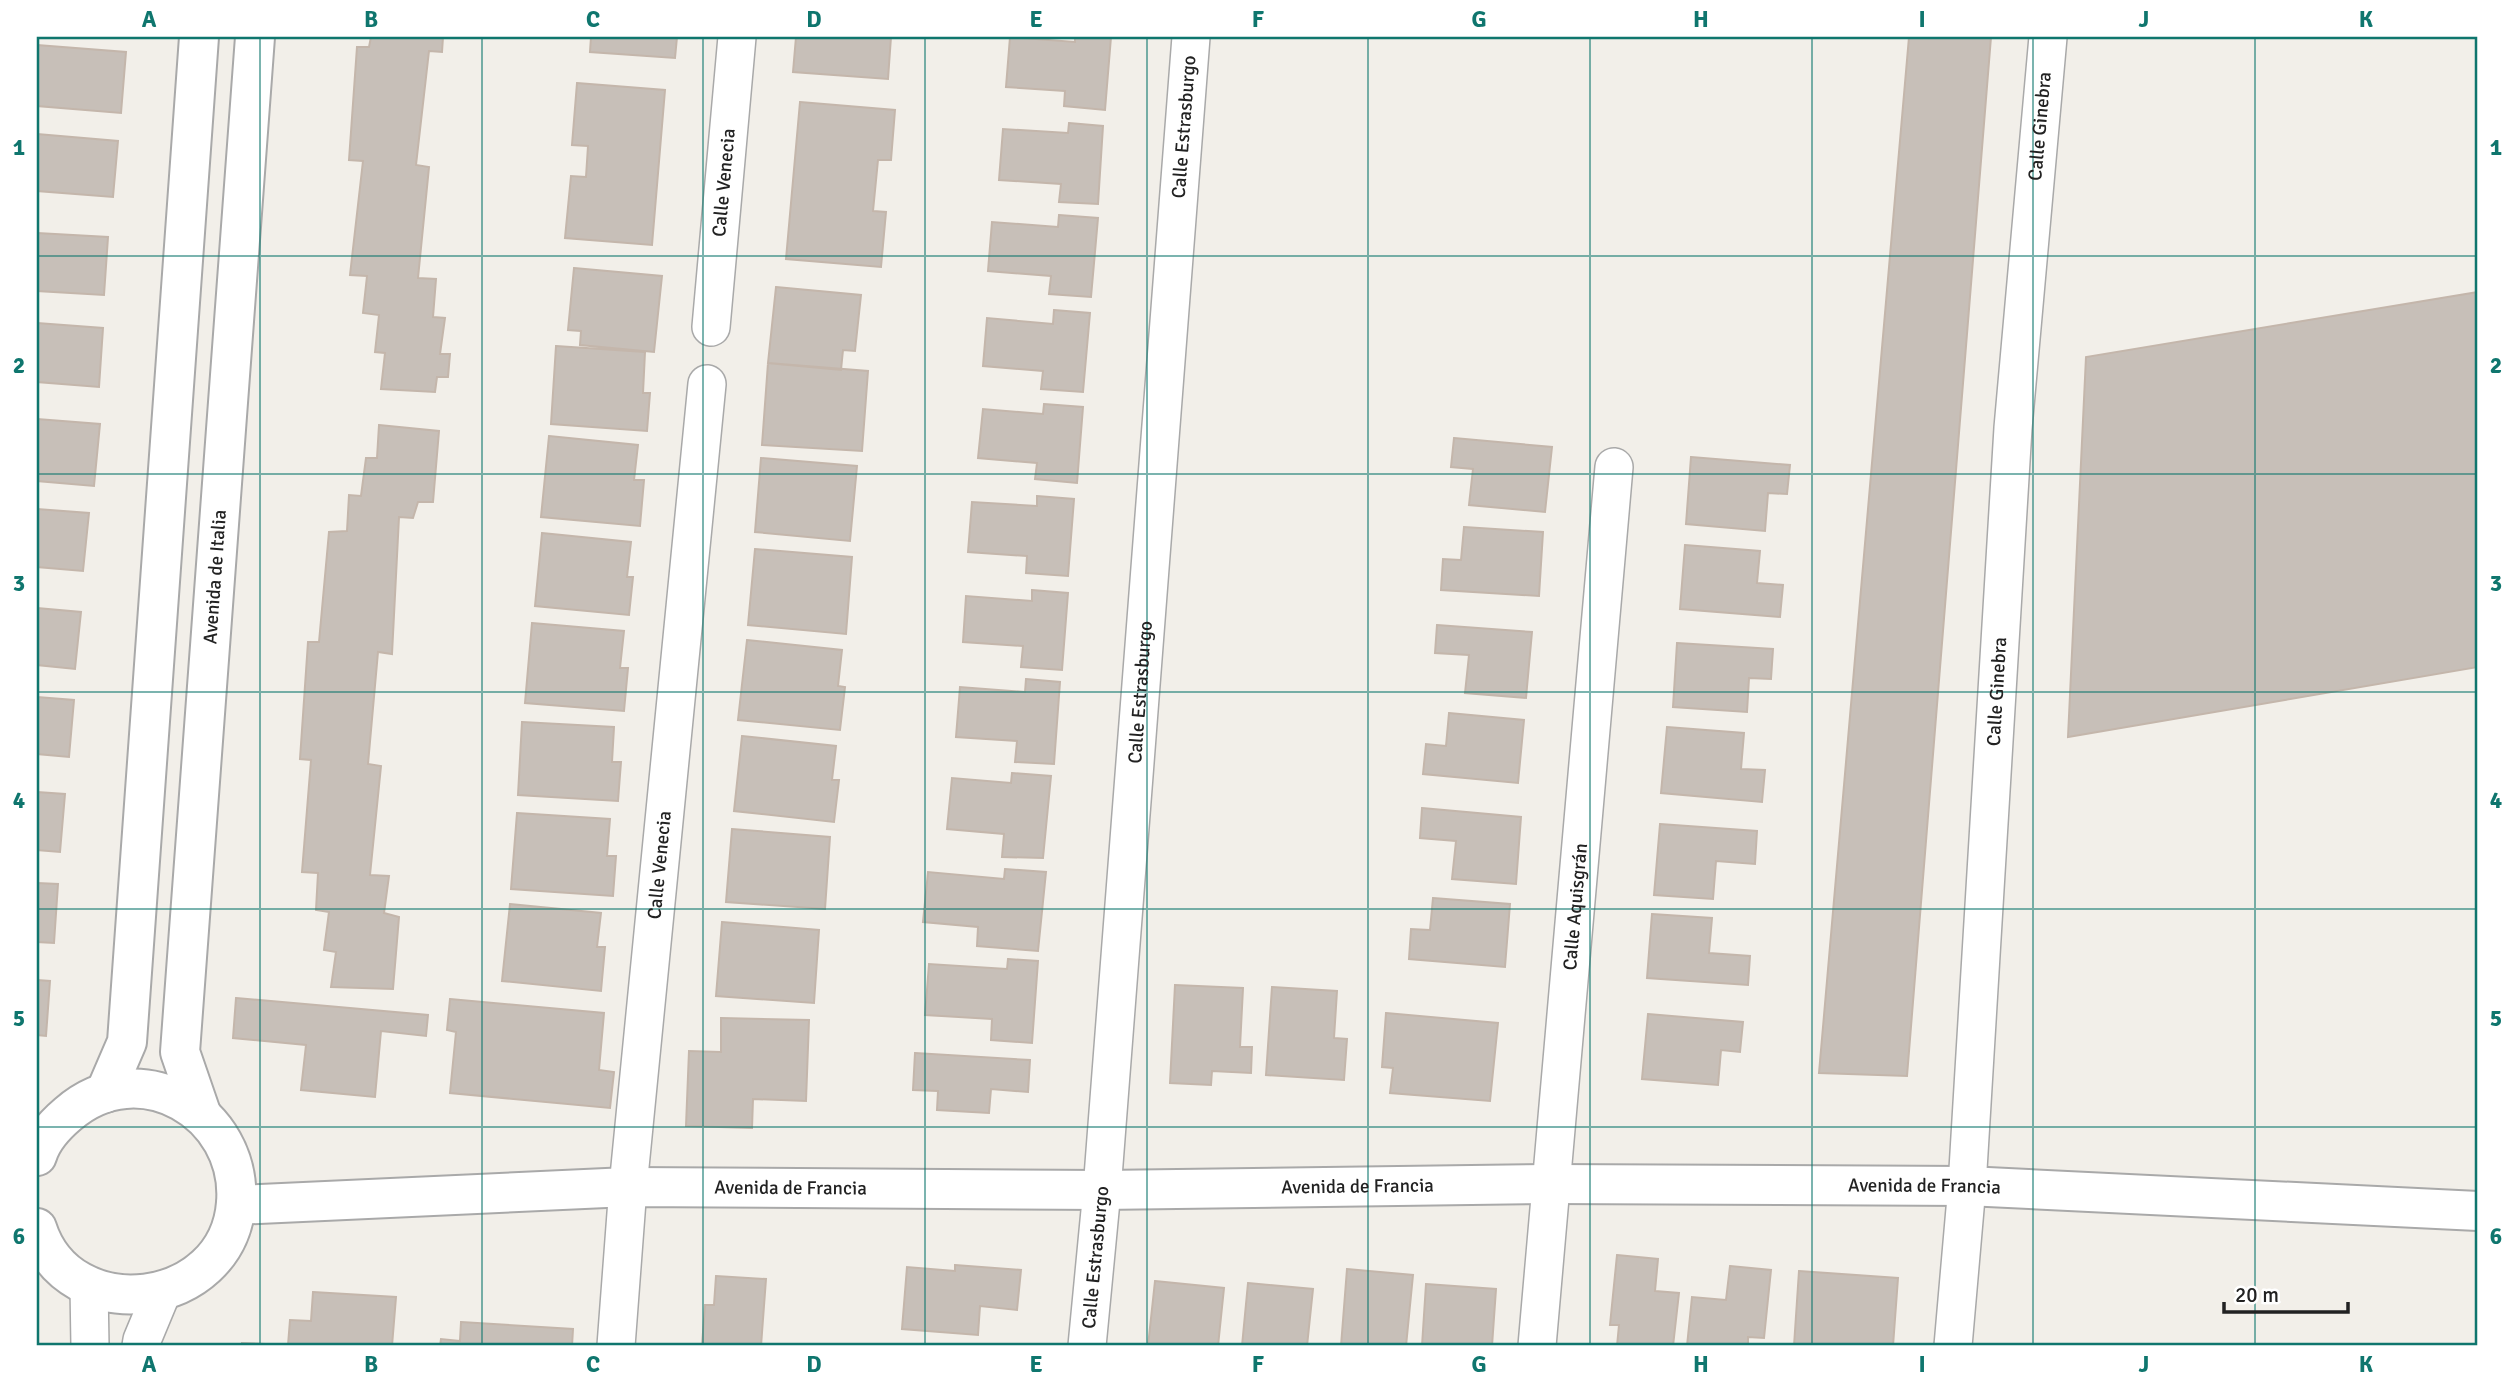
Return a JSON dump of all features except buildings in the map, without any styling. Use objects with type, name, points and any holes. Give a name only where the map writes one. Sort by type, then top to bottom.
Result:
[{"type":"street","points":[[105,1093],[127,1042],[199,37]]},
{"type":"street","name":"Avenida de Italia","points":[[201,1113],[180,1052],[255,37]]},
{"type":"street","name":"Calle Venecia","points":[[711,327],[737,37]]},
{"type":"street","name":"Calle Estrasburgo","points":[[1087,1346],[1102,1190],[1191,37]]},
{"type":"street","name":"Calle Ginebra","points":[[1953,1346],[1967,1186],[2013,428],[2048,37]]},
{"type":"street","name":"Calle Venecia","points":[[616,1346],[628,1187],[707,384]]},
{"type":"street","name":"Calle Aquisgrán","points":[[1537,1346],[1614,467]]},
{"type":"street","points":[[37,1156],[55,1124],[78,1105],[105,1093],[139,1089],[171,1096],[201,1113],[223,1139],[235,1171],[236,1205],[228,1234],[212,1260],[189,1279],[162,1292],[137,1296],[112,1294],[89,1286],[61,1267],[41,1240],[37,1228]]},
{"type":"street","name":"Avenida de Francia","points":[[236,1205],[628,1187],[1102,1190],[1551,1185],[1967,1186],[2478,1211]]},
{"type":"street","points":[[89,1286],[90,1346]]},
{"type":"street","points":[[141,1346],[162,1292]]}]
